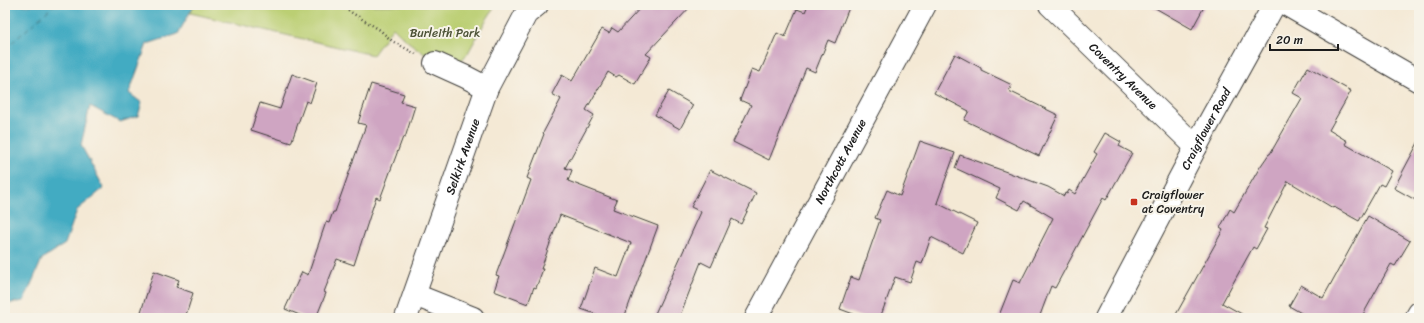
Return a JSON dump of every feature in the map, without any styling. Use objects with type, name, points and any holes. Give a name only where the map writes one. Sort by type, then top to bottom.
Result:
[{"type":"street","name":"Selkirk Avenue","points":[[406,318],[487,88],[526,14],[537,5]]},
{"type":"street","name":"Northcott Avenue","points":[[756,318],[925,5]]},
{"type":"street","name":"Coventry Avenue","points":[[1050,5],[1196,148]]},
{"type":"street","name":"Craigflower Road","points":[[1106,318],[1274,5]]},
{"type":"street","points":[[1287,5],[1419,81]]},
{"type":"street","points":[[435,63],[487,88]]},
{"type":"street","points":[[415,295],[473,318]]},
{"type":"street","points":[[1416,318],[1419,313]]},
{"type":"path","points":[[342,5],[380,30],[392,41],[435,63]]},
{"type":"green space","name":"Burleith Park","points":[[194,5],[496,5],[468,53],[460,62],[430,58],[407,41],[393,27],[373,55],[190,13]]},
{"type":"water","points":[[5,5],[194,5],[178,34],[147,44],[129,93],[142,103],[138,116],[120,122],[90,106],[81,145],[104,188],[77,210],[65,244],[42,259],[24,301],[5,304]]},
{"type":"building","points":[[643,5],[692,5],[646,54],[651,57],[635,84],[619,75],[616,77],[608,72],[586,110],[594,115],[565,168],[572,170],[568,181],[617,200],[613,209],[658,226],[624,318],[607,318],[581,309],[595,268],[618,277],[631,243],[560,215],[541,269],[543,269],[528,304],[494,291],[499,276],[496,275],[531,180],[527,178],[544,134],[543,133],[561,99],[552,94],[562,75],[572,81],[602,29],[609,33],[612,28],[618,32]]},
{"type":"building","points":[[808,5],[850,5],[835,43],[828,40],[815,72],[806,68],[769,160],[733,142],[751,105],[740,100],[752,69],[760,72],[777,33],[785,37],[797,9],[805,12]]},
{"type":"building","points":[[1150,5],[1205,5],[1192,29]]},
{"type":"building","points":[[955,54],[981,68],[981,70],[1012,85],[1009,91],[1058,115],[1039,156],[964,120],[969,111],[934,93]]},
{"type":"building","points":[[1308,67],[1351,91],[1329,130],[1347,141],[1345,144],[1392,171],[1384,186],[1380,184],[1359,221],[1334,207],[1333,208],[1288,181],[1264,228],[1267,229],[1256,249],[1253,247],[1222,303],[1249,318],[1174,318],[1223,230],[1220,228],[1230,209],[1234,212],[1260,167],[1270,154],[1302,98],[1293,93]]},
{"type":"building","points":[[292,74],[317,83],[310,103],[306,101],[291,143],[251,130],[260,103],[280,109]]},
{"type":"building","points":[[371,84],[404,94],[401,102],[415,106],[405,138],[403,137],[380,199],[376,197],[354,265],[337,259],[316,318],[307,318],[285,309],[302,272],[308,275],[326,222],[329,223],[333,212],[335,212],[366,125],[358,123]]},
{"type":"building","points":[[669,91],[693,105],[680,129],[655,115]]},
{"type":"building","points":[[1105,133],[1121,142],[1119,146],[1132,153],[1106,200],[1103,198],[1055,288],[1051,286],[1039,318],[998,318],[1013,280],[1020,283],[1053,218],[1024,201],[1019,210],[996,198],[1000,189],[955,168],[960,155],[1048,187],[1064,196],[1069,190],[1075,194],[1097,154],[1094,152]]},
{"type":"building","points":[[920,141],[955,153],[937,203],[977,223],[963,253],[931,237],[922,264],[917,262],[910,282],[895,277],[880,318],[864,318],[840,309],[851,277],[859,280],[880,220],[875,218],[887,190],[900,196]]},
{"type":"building","points":[[1419,141],[1419,202],[1394,188]]},
{"type":"building","points":[[710,170],[756,193],[741,224],[732,219],[711,267],[701,262],[679,318],[653,318],[701,212],[691,207]]},
{"type":"building","points":[[1368,216],[1410,241],[1395,266],[1391,264],[1361,318],[1310,318],[1289,306],[1301,285],[1323,298]]},
{"type":"building","points":[[154,271],[179,280],[176,287],[193,293],[185,318],[139,318]]},
{"type":"ferry route","points":[[5,49],[54,5]]},
{"type":"place","name":"Craigflower at Coventry","points":[[1134,202]]}]
